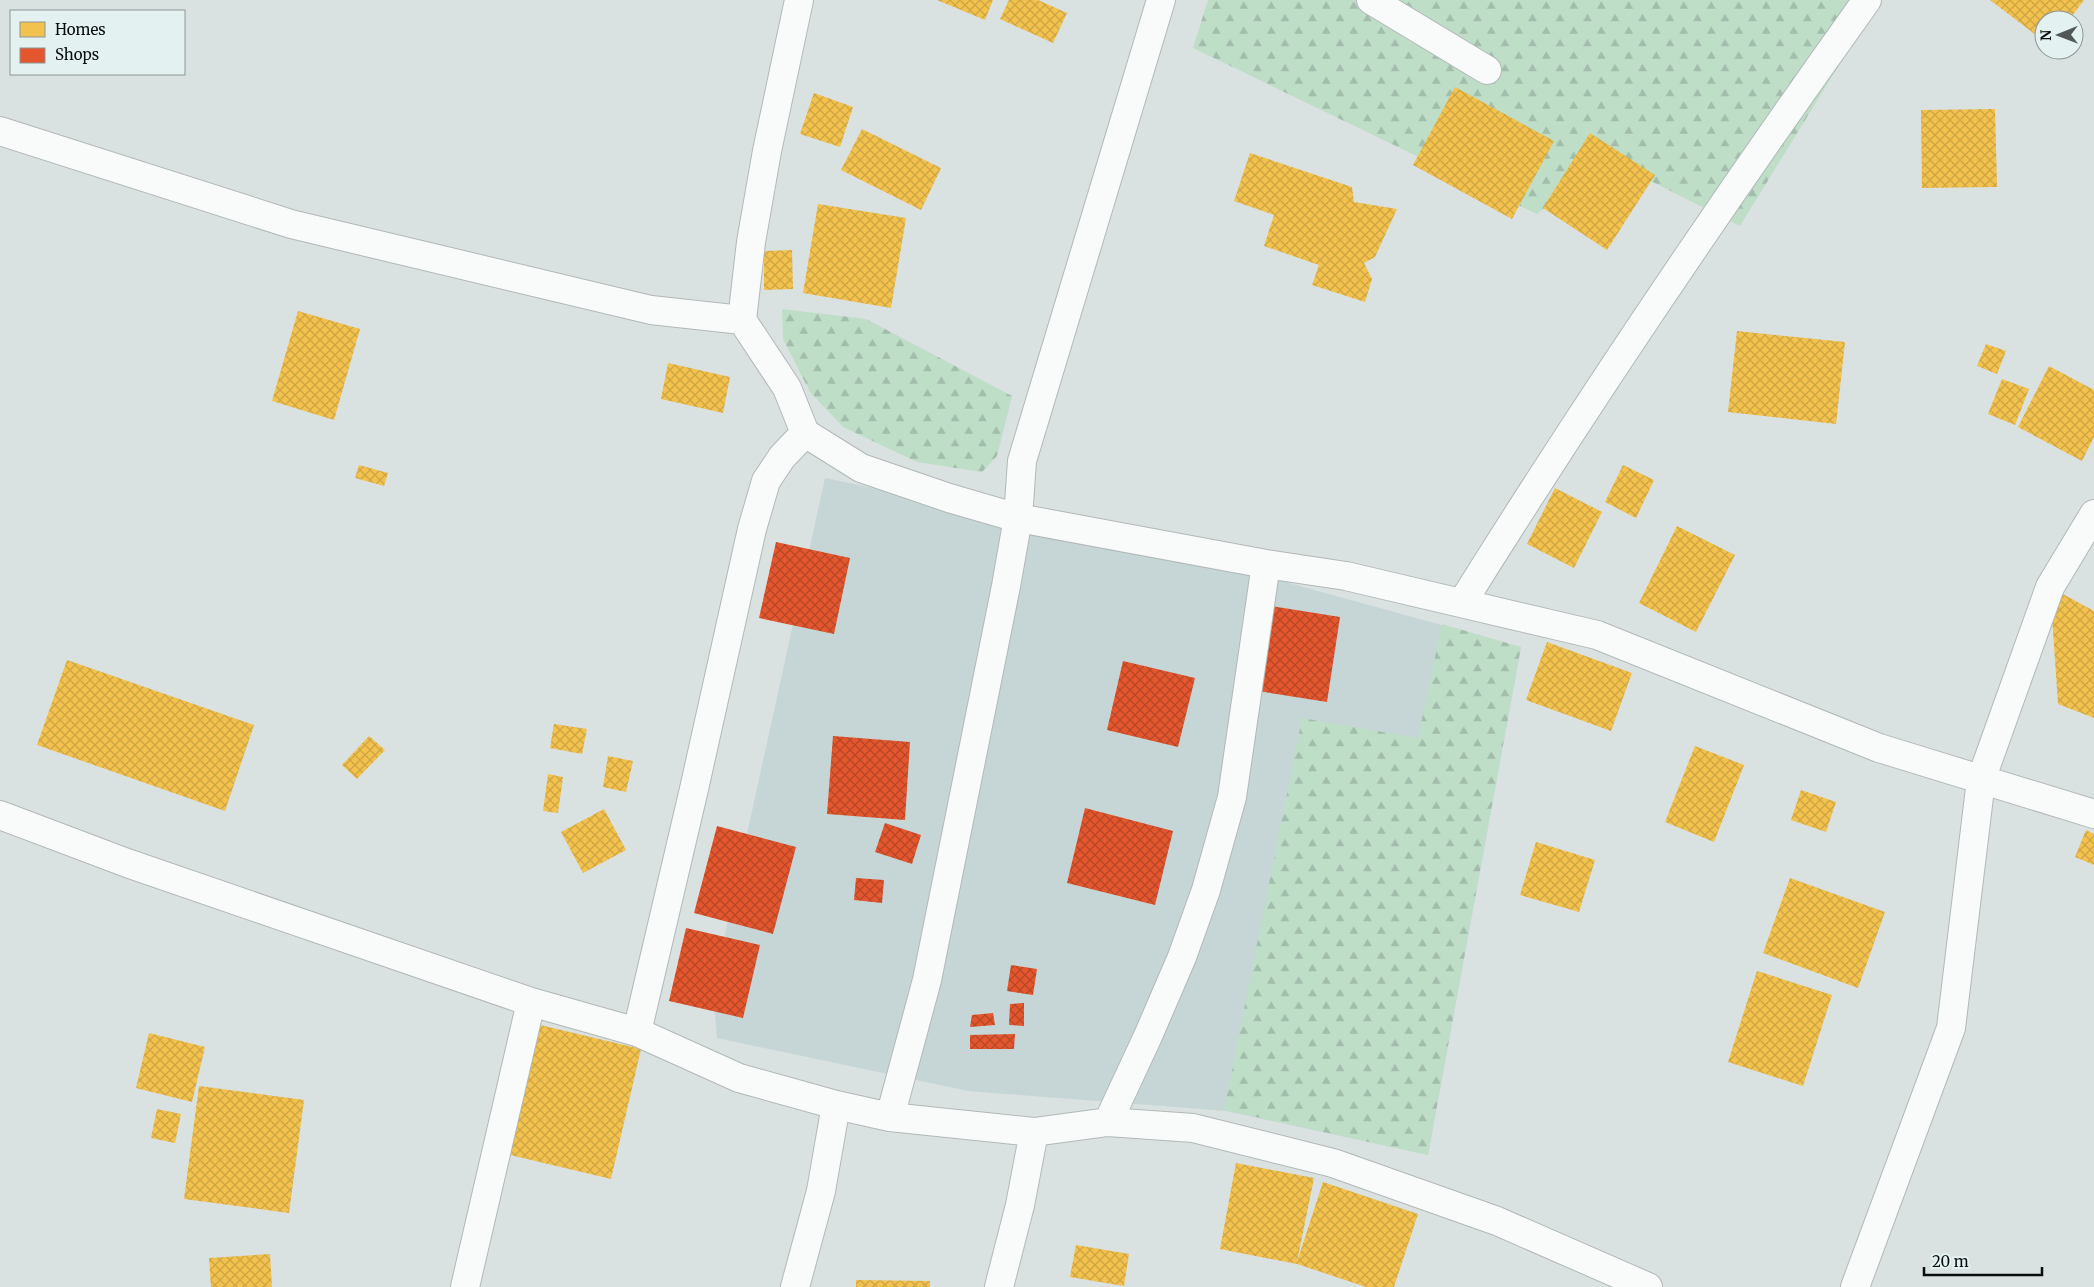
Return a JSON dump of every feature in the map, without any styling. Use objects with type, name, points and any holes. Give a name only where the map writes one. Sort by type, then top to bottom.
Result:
[{"type":"street","points":[[799,0],[766,151],[751,242],[742,320],[787,388],[805,433],[861,468],[949,498],[1018,518],[1266,564],[1346,576],[1597,635],[1879,748],[2094,814]]},
{"type":"street","points":[[890,1117],[927,980],[1018,518],[1022,461],[1161,0]]},
{"type":"street","points":[[1371,0],[1487,70]]},
{"type":"street","points":[[1462,603],[1550,463],[1761,149],[1866,0]]},
{"type":"street","points":[[0,131],[291,224],[651,310],[742,320]]},
{"type":"street","points":[[637,1032],[752,529],[766,481],[782,457],[805,433]]},
{"type":"street","points":[[1854,1287],[1950,1028],[1981,780],[2050,587],[2094,514]]},
{"type":"street","points":[[1108,1122],[1178,966],[1206,890],[1232,797],[1266,564]]},
{"type":"street","points":[[0,816],[126,863],[531,1002],[637,1032],[739,1078],[836,1106],[890,1117],[1034,1132],[1108,1122],[1193,1128],[1333,1163],[1497,1220],[1648,1287]]},
{"type":"street","points":[[465,1287],[531,1002]]},
{"type":"street","points":[[796,1287],[821,1191],[836,1106]]},
{"type":"street","points":[[999,1287],[1020,1205],[1034,1132]]},
{"type":"shaded area","points":[[825,478],[1158,547],[1521,647],[1428,1155],[1226,1111],[968,1091],[717,1038],[713,989]]},
{"type":"green space","points":[[1208,0],[1879,0],[1740,226],[1607,159],[1537,214],[1193,48]]},
{"type":"green space","points":[[782,309],[866,319],[1012,396],[997,456],[982,472],[917,462],[843,427],[810,392],[783,339]]},
{"type":"green space","points":[[1442,624],[1521,647],[1428,1155],[1224,1110],[1302,718],[1418,738]]},
{"type":"building: Homes","points":[[937,0],[993,0],[985,20]]},
{"type":"building: Homes","points":[[1009,0],[1038,0],[1067,13],[1053,43],[1000,19]]},
{"type":"building: Homes","points":[[1990,0],[2084,0],[2076,10],[2034,10],[2034,33]]},
{"type":"building: Homes","points":[[1455,87],[1554,141],[1512,219],[1413,165]]},
{"type":"building: Homes","points":[[814,93],[853,107],[840,147],[800,134]]},
{"type":"building: Homes","points":[[1995,109],[1997,187],[1922,188],[1921,110]]},
{"type":"building: Homes","points":[[862,129],[941,168],[921,210],[841,170]]},
{"type":"building: Homes","points":[[1590,133],[1655,175],[1607,250],[1543,208]]},
{"type":"building: Homes","points":[[1250,153],[1352,187],[1354,202],[1397,209],[1375,257],[1364,263],[1372,279],[1365,302],[1312,285],[1319,265],[1264,246],[1274,215],[1234,201]]},
{"type":"building: Homes","points":[[818,204],[906,218],[891,308],[803,293]]},
{"type":"building: Homes","points":[[792,250],[793,289],[764,290],[764,251]]},
{"type":"building: Homes","points":[[298,311],[360,329],[334,420],[272,401]]},
{"type":"building: Homes","points":[[1737,331],[1845,342],[1836,424],[1728,412]]},
{"type":"building: Homes","points":[[1986,344],[2006,351],[1997,374],[1977,366]]},
{"type":"building: Homes","points":[[668,363],[730,377],[723,413],[661,399]]},
{"type":"building: Homes","points":[[2049,366],[2094,390],[2094,437],[2082,461],[2018,427]]},
{"type":"building: Homes","points":[[2002,379],[2029,389],[2015,425],[1988,414]]},
{"type":"building: Homes","points":[[359,465],[388,473],[384,486],[355,478]]},
{"type":"building: Homes","points":[[1623,465],[1654,480],[1636,518],[1605,502]]},
{"type":"building: Homes","points":[[1555,488],[1602,512],[1574,568],[1527,544]]},
{"type":"building: Homes","points":[[1677,526],[1735,555],[1696,632],[1639,603]]},
{"type":"building: Homes","points":[[2050,587],[2094,611],[2094,718],[2058,704]]},
{"type":"building: Homes","points":[[1547,642],[1632,673],[1611,731],[1526,700]]},
{"type":"building: Homes","points":[[67,660],[254,725],[225,811],[37,745]]},
{"type":"building: Homes","points":[[554,724],[587,729],[582,754],[550,748]]},
{"type":"building: Homes","points":[[369,736],[385,750],[357,779],[342,765]]},
{"type":"building: Homes","points":[[1695,746],[1744,765],[1714,842],[1665,822]]},
{"type":"building: Homes","points":[[608,756],[633,761],[626,792],[603,787]]},
{"type":"building: Homes","points":[[548,774],[563,777],[558,813],[543,811]]},
{"type":"building: Homes","points":[[1801,790],[1836,802],[1826,832],[1791,820]]},
{"type":"building: Homes","points":[[604,809],[626,850],[583,873],[561,832]]},
{"type":"building: Homes","points":[[2086,830],[2094,834],[2094,865],[2075,857]]},
{"type":"building: Homes","points":[[1536,842],[1595,860],[1579,912],[1520,895]]},
{"type":"building: Homes","points":[[1790,878],[1885,912],[1858,988],[1763,953]]},
{"type":"building: Homes","points":[[1757,971],[1832,995],[1803,1086],[1728,1062]]},
{"type":"building: Homes","points":[[536,1024],[641,1049],[611,1179],[506,1154]]},
{"type":"building: Homes","points":[[149,1033],[205,1047],[192,1102],[136,1088]]},
{"type":"building: Homes","points":[[199,1086],[304,1100],[289,1213],[184,1199]]},
{"type":"building: Homes","points":[[157,1109],[181,1114],[175,1143],[151,1138]]},
{"type":"building: Homes","points":[[1236,1163],[1314,1178],[1297,1262],[1323,1182],[1418,1214],[1394,1287],[1366,1287],[1297,1264],[1220,1249]]},
{"type":"building: Homes","points":[[1076,1245],[1129,1254],[1124,1286],[1070,1277]]},
{"type":"building: Homes","points":[[270,1254],[272,1287],[211,1287],[209,1258]]},
{"type":"building: Homes","points":[[856,1280],[930,1281],[930,1287],[856,1287]]},
{"type":"building: Shops","points":[[776,542],[850,558],[834,634],[759,618]]},
{"type":"building: Shops","points":[[1271,606],[1340,617],[1327,702],[1258,691]]},
{"type":"building: Shops","points":[[1123,661],[1195,678],[1178,747],[1107,730]]},
{"type":"building: Shops","points":[[833,736],[910,742],[905,820],[827,814]]},
{"type":"building: Shops","points":[[1085,808],[1173,831],[1155,905],[1067,883]]},
{"type":"building: Shops","points":[[885,823],[921,835],[912,864],[875,852]]},
{"type":"building: Shops","points":[[717,826],[796,847],[773,934],[694,913]]},
{"type":"building: Shops","points":[[856,878],[884,880],[882,903],[854,900]]},
{"type":"building: Shops","points":[[686,928],[760,945],[743,1018],[669,1001]]},
{"type":"building: Shops","points":[[1011,965],[1037,969],[1033,995],[1007,991]]},
{"type":"building: Shops","points":[[1024,1003],[1024,1026],[1009,1025],[1010,1004]]},
{"type":"building: Shops","points":[[993,1013],[995,1025],[970,1027],[972,1015]]},
{"type":"building: Shops","points":[[1015,1034],[1014,1049],[970,1049],[970,1035]]}]
